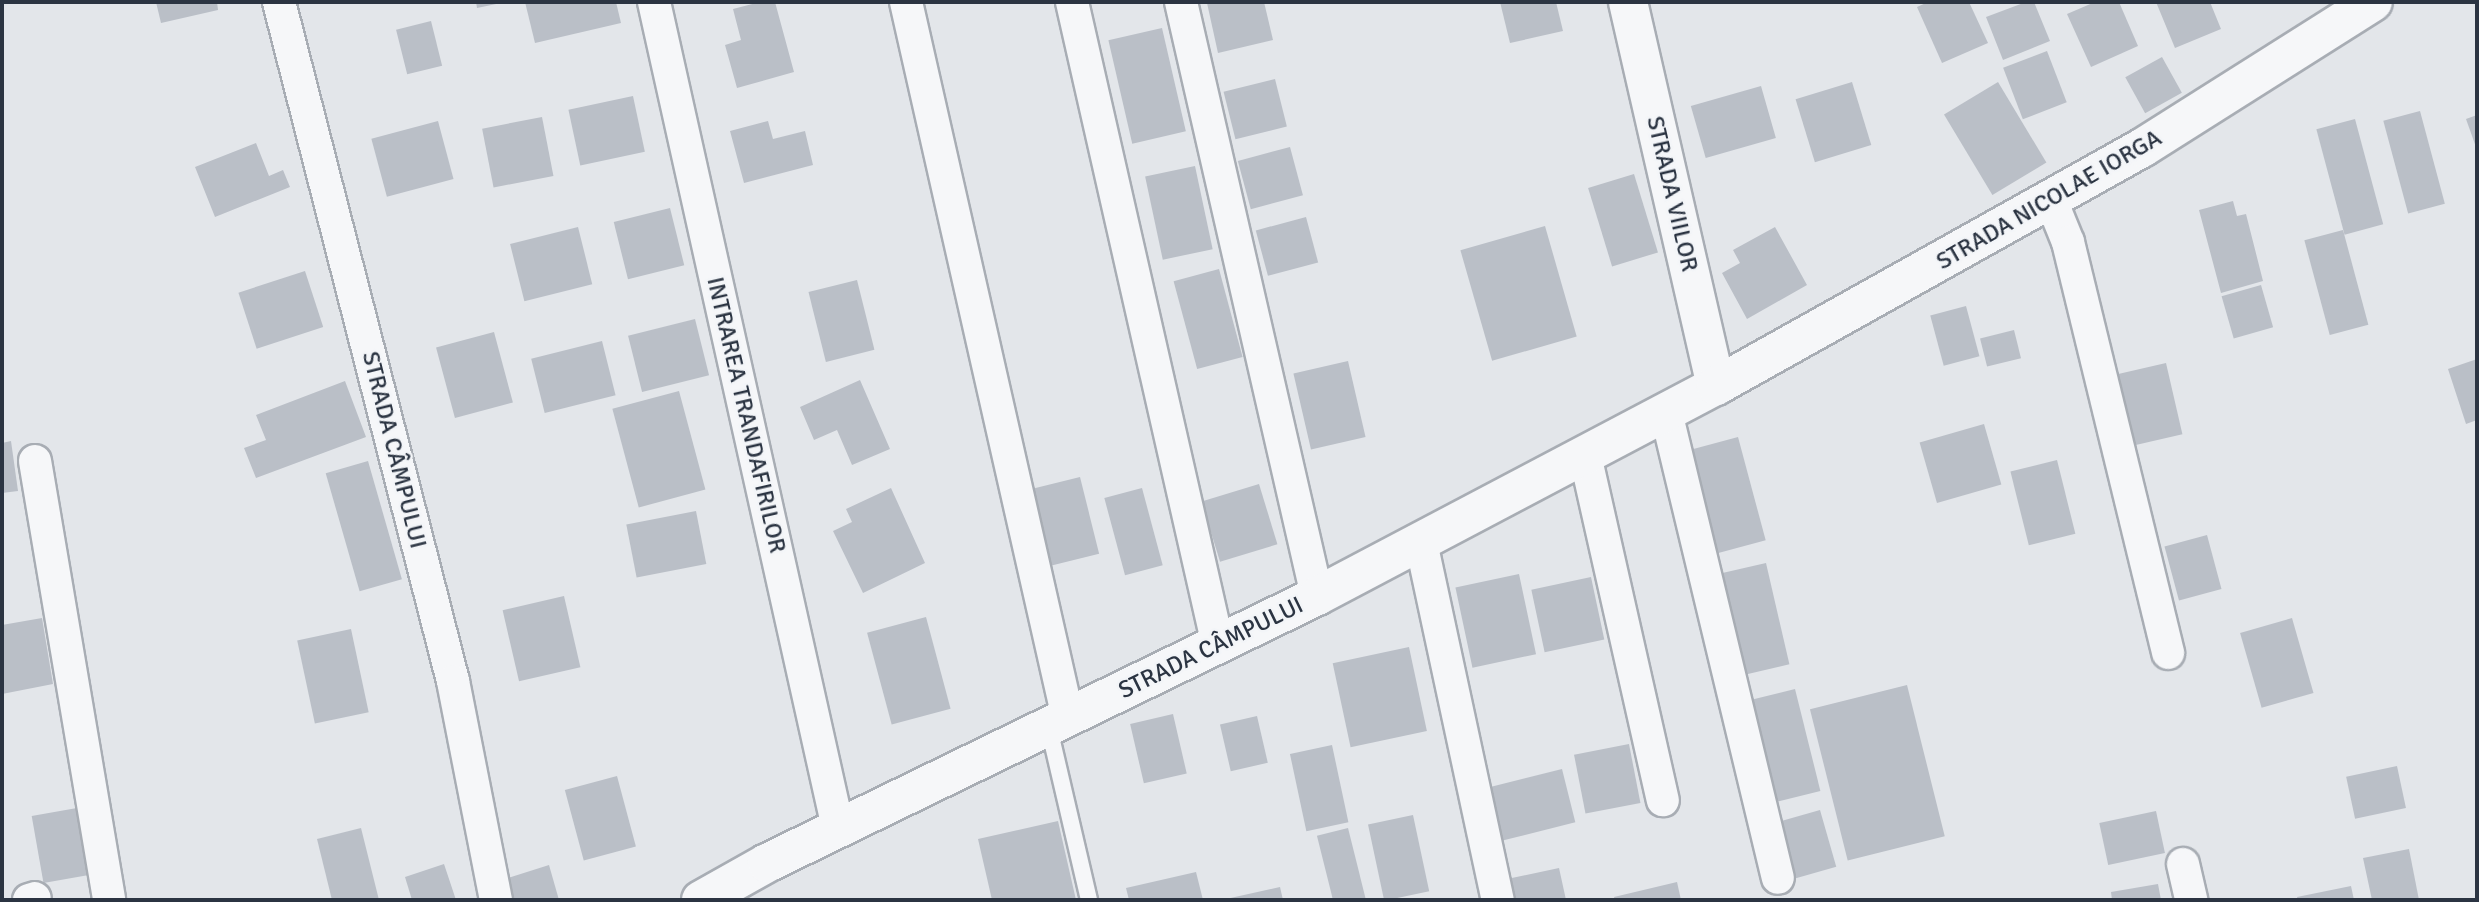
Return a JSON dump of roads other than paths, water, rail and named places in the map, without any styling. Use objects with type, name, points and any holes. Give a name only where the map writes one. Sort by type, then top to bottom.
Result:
[{"type":"street","name":"STRADA CÂMPULUI","points":[[279,2],[453,681],[496,900]]},
{"type":"street","name":"INTRAREA TRANDAFIRILOR","points":[[654,2],[838,828]]},
{"type":"street","points":[[906,2],[1058,723]]},
{"type":"street","points":[[1072,2],[1218,645]]},
{"type":"street","points":[[1181,2],[1317,596]]},
{"type":"street","name":"STRADA VIILOR","points":[[1628,2],[1716,386]]},
{"type":"street","name":"STRADA NICOLAE IORGA","points":[[1716,386],[2142,148],[2373,2]]},
{"type":"street","points":[[2051,200],[2068,242],[2168,653]]},
{"type":"street","name":"STRADA CÂMPULUI","points":[[701,900],[838,828],[1317,596],[1716,386]]},
{"type":"street","points":[[1666,412],[1778,878]]},
{"type":"street","points":[[1585,455],[1663,800]]},
{"type":"street","points":[[35,461],[108,900]]},
{"type":"street","points":[[1421,542],[1498,900]]},
{"type":"street","points":[[2183,864],[2191,900]]},
{"type":"lane","points":[[1058,723],[1089,900]]}]
